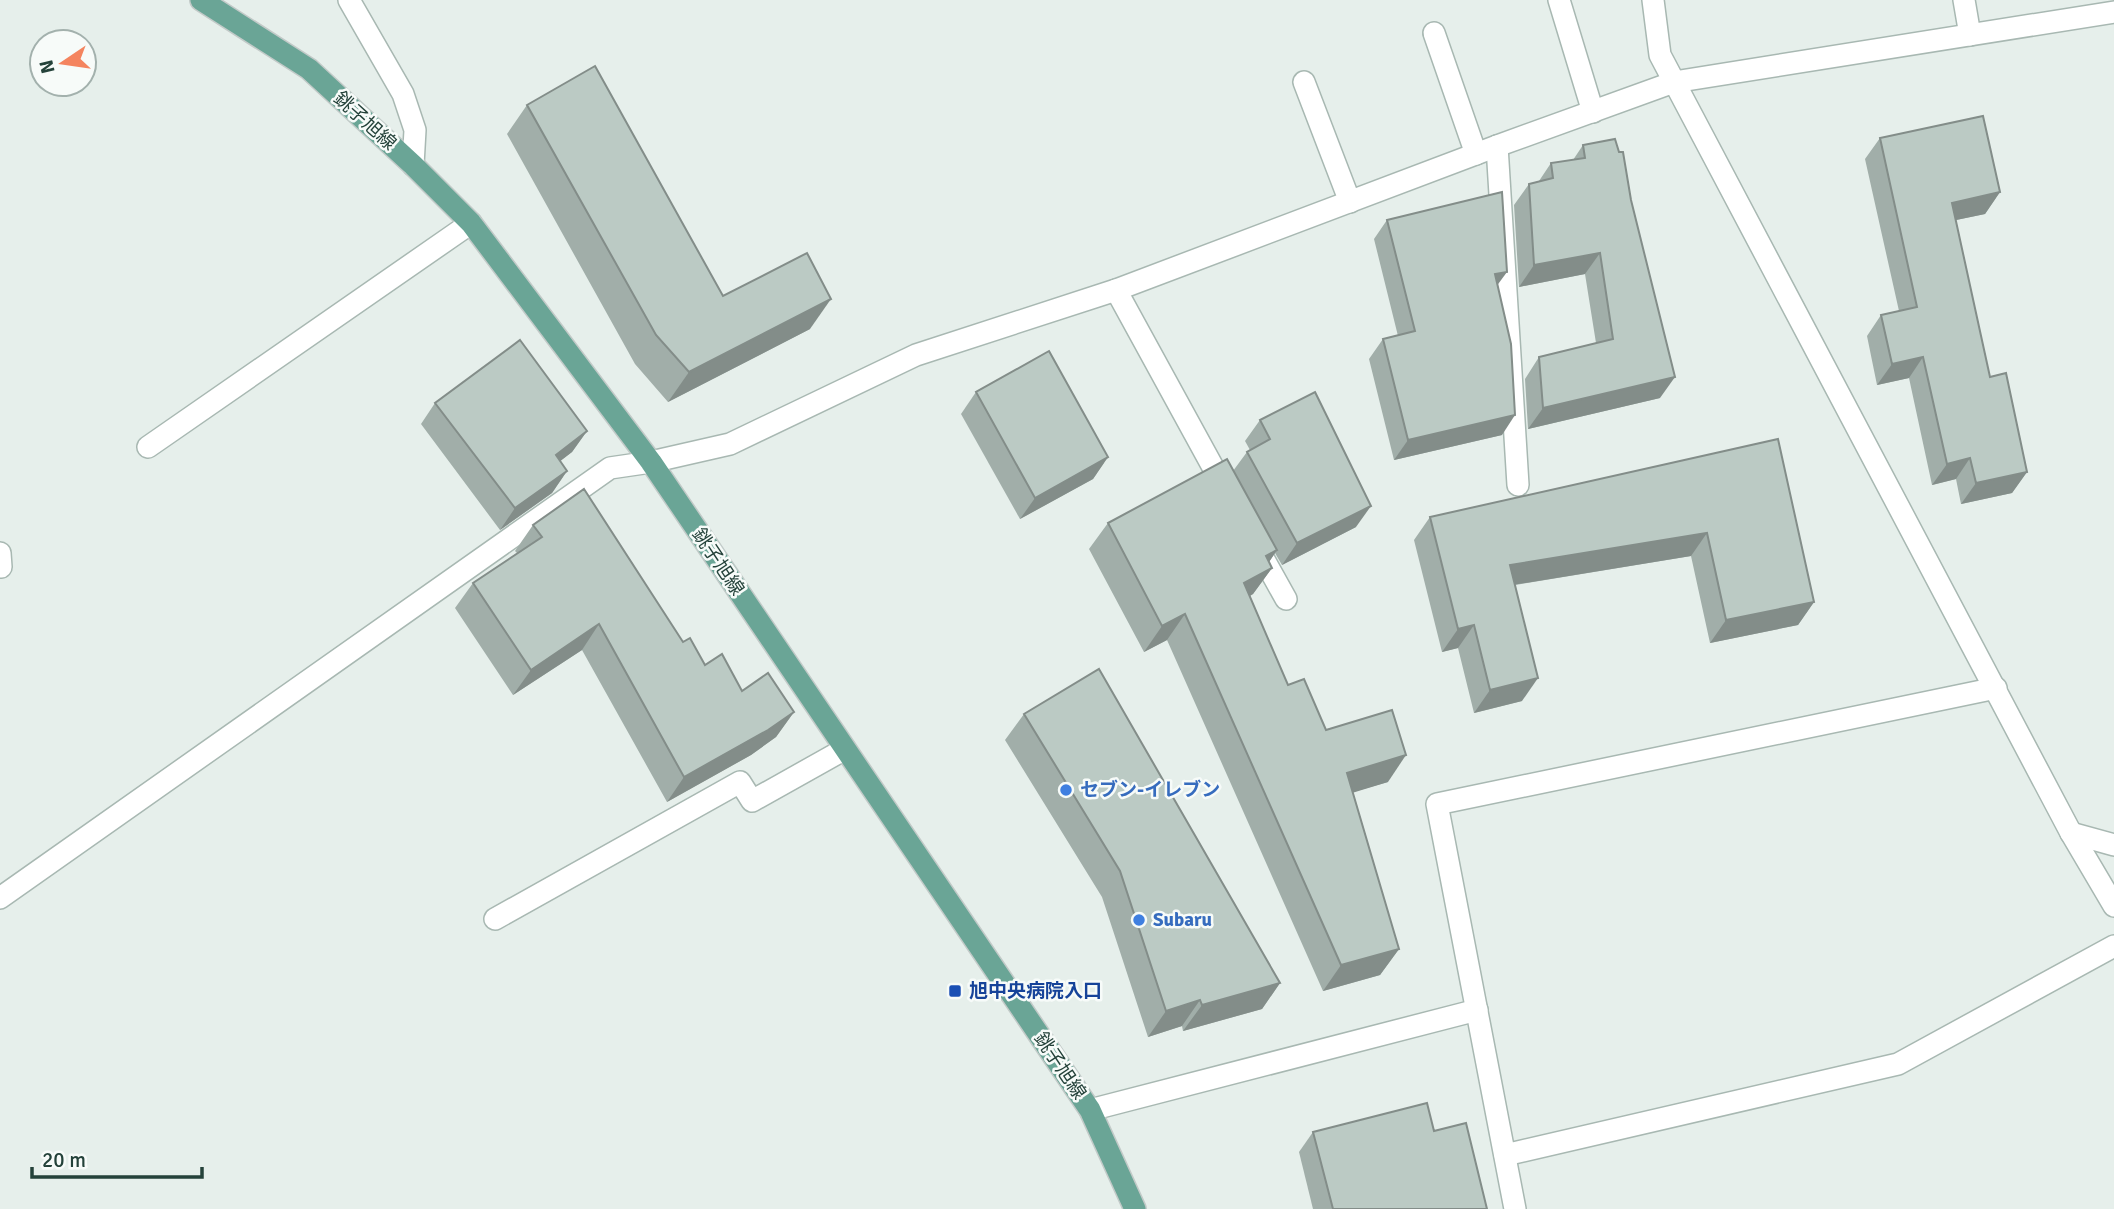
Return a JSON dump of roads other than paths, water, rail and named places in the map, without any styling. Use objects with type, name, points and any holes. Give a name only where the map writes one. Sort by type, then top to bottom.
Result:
[{"type":"main road","name":"銚子旭線","points":[[201,0],[309,69],[413,164],[471,223],[651,462],[1090,1110],[1135,1209]]},
{"type":"street","points":[[349,0],[403,94],[415,130],[413,164]]},
{"type":"street","points":[[1559,0],[1593,111]]},
{"type":"street","points":[[1653,0],[1660,55],[2071,833],[2114,906]]},
{"type":"street","points":[[1964,0],[1970,36]]},
{"type":"street","points":[[0,898],[610,468],[651,462],[730,444],[916,355],[1116,290],[1674,82],[2114,12]]},
{"type":"street","points":[[1434,33],[1476,154]]},
{"type":"street","points":[[1304,82],[1350,202]]},
{"type":"street","points":[[1497,146],[1518,485]]},
{"type":"street","points":[[148,447],[471,223]]},
{"type":"street","points":[[1116,290],[1234,504]]},
{"type":"street","points":[[1247,528],[1286,599]]},
{"type":"street","points":[[0,553],[0,567]]},
{"type":"street","points":[[1515,1209],[1437,804],[1996,688]]},
{"type":"street","points":[[495,919],[740,782],[752,802],[845,749]]},
{"type":"street","points":[[2071,833],[2114,845]]},
{"type":"street","points":[[1505,1155],[1898,1064],[2114,946]]},
{"type":"street","points":[[1090,1110],[1477,1010]]},
{"type":"place","name":"セブン-イレブン","points":[[1066,790]]},
{"type":"place","name":"Subaru","points":[[1139,920]]},
{"type":"place","name":"旭中央病院入口","points":[[955,991]]}]
